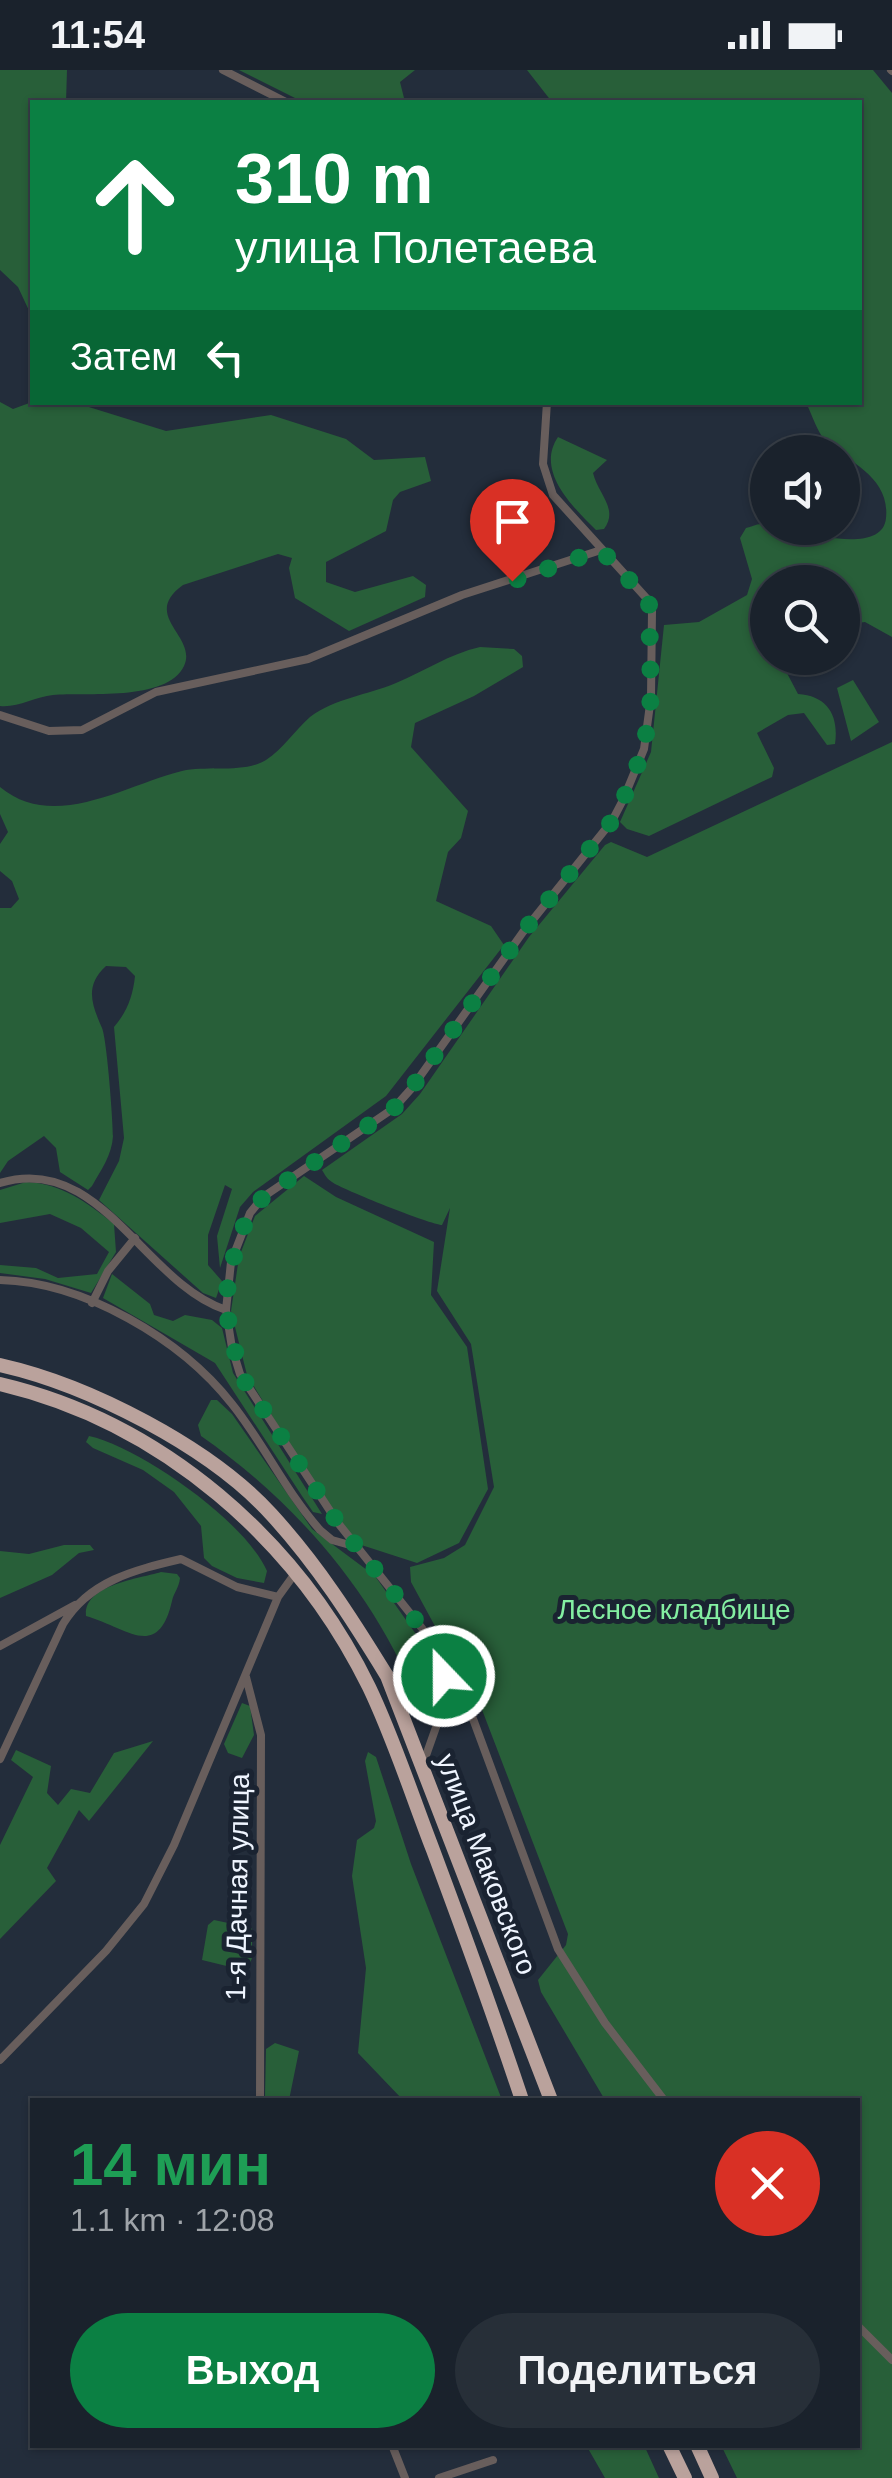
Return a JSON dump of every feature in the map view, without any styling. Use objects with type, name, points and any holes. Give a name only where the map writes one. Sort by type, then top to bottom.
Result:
[{"type":"highway","name":"улица Маковского","points":[[0,1365],[92,1397],[145,1423],[220,1471],[269,1511],[307,1556],[387,1676],[550,2098]]},
{"type":"highway","name":"улица Маковского","points":[[0,1384],[84,1412],[166,1458],[252,1522],[296,1572],[337,1629],[369,1688],[465,1934],[521,2098]]},
{"type":"highway","points":[[670,2448],[685,2478]]},
{"type":"highway","points":[[698,2448],[712,2478]]},
{"type":"street","points":[[223,70],[282,100]]},
{"type":"street","points":[[422,1766],[446,1699],[433,1642],[357,1547],[240,1374],[226,1310],[235,1246],[250,1213],[263,1197],[394,1108],[411,1089],[523,932],[612,821],[644,749],[651,697],[652,611],[649,601],[553,495],[544,473],[548,405]]},
{"type":"street","points":[[0,715],[49,730],[82,730],[156,692],[308,659],[462,595],[601,550]]},
{"type":"street","points":[[0,1183],[25,1175],[58,1180],[135,1238],[206,1303],[226,1310]]},
{"type":"street","points":[[92,1302],[108,1271],[135,1238]]},
{"type":"street","points":[[0,1280],[45,1286],[92,1302],[146,1330],[210,1380],[233,1405],[305,1513],[332,1540],[357,1547]]},
{"type":"street","points":[[0,1646],[74,1605],[96,1587],[182,1559],[237,1586],[278,1597]]},
{"type":"street","points":[[0,2060],[106,1951],[144,1904],[278,1597],[296,1572]]},
{"type":"street","points":[[0,1759],[74,1605]]},
{"type":"street","name":"1-я Дачная улица","points":[[246,1677],[261,1735],[260,2098]]},
{"type":"street","points":[[446,1699],[459,1697],[469,1708],[558,1950],[605,2022],[662,2098]]},
{"type":"street","points":[[860,2328],[892,2360]]},
{"type":"street","points":[[393,2448],[405,2478]]},
{"type":"street","points":[[439,2478],[493,2460]]},
{"type":"green space","points":[[0,70],[67,70],[66,100],[30,100],[30,313],[18,287],[0,270]]},
{"type":"green space","points":[[239,70],[415,70],[400,82],[404,100],[299,100]]},
{"type":"green space","points":[[527,70],[873,70],[892,93],[892,637],[860,623],[860,565],[750,565],[750,572],[740,538],[750,527],[750,545],[860,545],[860,538],[880,531],[886,518],[882,492],[860,467],[860,435],[821,435],[807,405],[862,405],[862,100],[550,100]]},
{"type":"green space","points":[[0,402],[13,409],[30,403],[82,405],[166,431],[271,415],[346,439],[374,460],[425,457],[431,481],[400,492],[393,500],[386,531],[326,562],[326,582],[355,592],[413,576],[426,585],[425,597],[349,631],[295,598],[289,568],[292,558],[278,554],[183,585],[171,596],[168,616],[186,655],[184,666],[175,677],[161,685],[124,693],[53,695],[0,706]]},
{"type":"green space","points":[[558,437],[607,460],[593,473],[608,508],[604,529],[596,530],[560,488],[551,463]]},
{"type":"green space","points":[[750,585],[750,675],[788,675],[798,694],[824,703],[833,716],[835,744],[827,745],[804,713],[788,715],[757,733],[774,768],[772,777],[649,836],[627,829],[620,822],[651,752],[664,625],[699,622],[747,595]]},
{"type":"green space","points":[[480,647],[514,649],[522,656],[523,667],[474,696],[415,723],[411,747],[468,811],[461,838],[448,852],[436,901],[491,926],[504,945],[386,1096],[253,1192],[240,1207],[220,1268],[217,1236],[232,1189],[225,1185],[208,1235],[208,1265],[222,1281],[216,1298],[203,1293],[99,1200],[119,1161],[124,1138],[114,1027],[133,990],[135,976],[126,967],[106,966],[92,988],[106,1048],[113,1136],[108,1156],[92,1186],[88,1190],[60,1172],[56,1148],[44,1136],[8,1161],[0,1173],[0,908],[11,908],[19,899],[12,881],[0,871],[0,844],[8,832],[0,814],[0,787],[21,800],[66,805],[182,771],[257,764],[272,756],[320,711]]},
{"type":"green space","points":[[853,680],[879,722],[851,741],[837,688]]},
{"type":"green space","name":"Лесное кладбище","points":[[892,742],[892,2478],[737,2478],[722,2448],[860,2448],[860,2098],[604,2098],[541,1992],[538,1980],[566,1945],[568,1934],[466,1668],[436,1628],[411,1582],[410,1567],[444,1558],[465,1545],[494,1487],[471,1344],[437,1291],[450,1208],[442,1225],[435,1223],[339,1186],[322,1170],[402,1114],[420,1094],[529,937],[605,845],[611,842],[647,857]]},
{"type":"green space","points":[[304,1176],[336,1197],[434,1242],[431,1295],[467,1347],[488,1489],[459,1543],[417,1563],[349,1541],[247,1375],[231,1311],[239,1257],[255,1216]]},
{"type":"green space","points":[[26,1182],[62,1190],[114,1224],[116,1252],[91,1293],[45,1279],[0,1273],[0,1265],[36,1268],[58,1278],[97,1274],[109,1252],[81,1228],[50,1214],[0,1223],[0,1190]]},
{"type":"green space","points":[[112,1274],[150,1304],[154,1315],[173,1321],[185,1315],[212,1320],[222,1328],[233,1373],[322,1514],[313,1512],[215,1363],[103,1298]]},
{"type":"green space","points":[[211,1400],[217,1400],[232,1414],[312,1529],[375,1576],[425,1647],[434,1672],[428,1719],[423,1716],[385,1634],[334,1560],[272,1493],[201,1436],[198,1425]]},
{"type":"green space","points":[[89,1436],[135,1455],[215,1510],[255,1552],[267,1571],[264,1583],[237,1578],[212,1566],[204,1558],[201,1526],[174,1492],[143,1470],[93,1448],[86,1442]]},
{"type":"green space","points":[[64,1545],[90,1545],[94,1550],[79,1553],[52,1575],[0,1598],[0,1551],[29,1554]]},
{"type":"green space","points":[[161,1572],[180,1578],[166,1620],[158,1631],[139,1635],[86,1616],[87,1605],[102,1590]]},
{"type":"green space","points":[[242,1703],[250,1706],[254,1735],[242,1758],[228,1753],[224,1744]]},
{"type":"green space","points":[[153,1741],[89,1821],[79,1810],[47,1868],[56,1881],[0,1939],[0,1845],[33,1777],[11,1760],[16,1750],[51,1766],[47,1793],[58,1805],[71,1789],[90,1793],[114,1753]]},
{"type":"green space","points":[[368,1752],[376,1757],[411,1864],[501,2098],[401,2098],[358,2053],[366,1968],[352,1876],[357,1840],[374,1828],[376,1821],[365,1761]]},
{"type":"green space","points":[[214,1920],[252,1928],[252,1958],[247,1971],[202,1960],[208,1925]]},
{"type":"green space","points":[[275,2043],[299,2051],[289,2098],[265,2096],[266,2049]]},
{"type":"green space","points":[[588,2448],[645,2448],[659,2478],[605,2478]]},
{"type":"route","points":[[444,1676],[433,1642],[338,1523],[240,1374],[226,1310],[235,1246],[250,1213],[263,1197],[394,1108],[411,1089],[523,932],[612,821],[644,749],[651,697],[649,601],[601,550],[512,581]]}]
